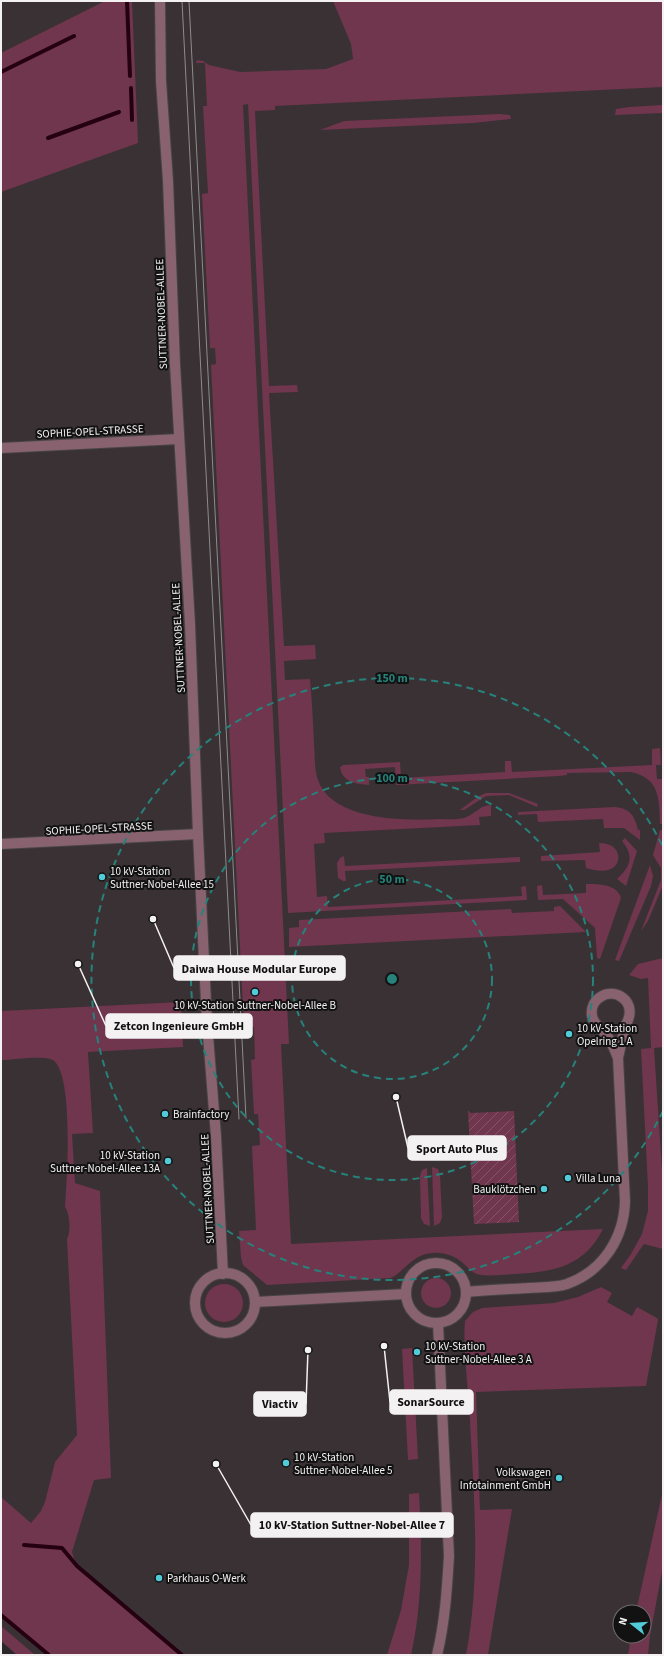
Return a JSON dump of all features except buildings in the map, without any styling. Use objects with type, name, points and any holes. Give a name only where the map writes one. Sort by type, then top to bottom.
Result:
[{"type":"street","name":"SUTTNER-NOBEL-ALLEE","points":[[160,1],[162,80],[179,439],[191,646],[198,834],[223,1274]]},
{"type":"street","name":"SOPHIE-OPEL-STRASSE","points":[[1,448],[179,439]]},
{"type":"street","name":"SOPHIE-OPEL-STRASSE","points":[[1,844],[198,834]]},
{"type":"street","points":[[466,1292],[551,1287],[567,1284],[584,1276],[597,1267],[611,1250],[620,1232],[625,1216],[618,1058],[625,1026],[630,1016],[627,1002],[619,995],[606,994],[596,1000],[592,1012],[595,1024],[603,1030],[618,1058]]},
{"type":"street","points":[[434,1263],[443,1264],[452,1268],[459,1274],[464,1282],[466,1292],[465,1299],[458,1313],[445,1322],[438,1323],[428,1322],[419,1318],[412,1312],[406,1294],[407,1284],[414,1273],[425,1265],[434,1263]]},
{"type":"street","points":[[223,1274],[232,1274],[245,1282],[250,1288],[255,1302],[251,1318],[240,1329],[226,1333],[218,1333],[204,1325],[196,1312],[196,1297],[198,1290],[209,1278],[223,1274]]},
{"type":"street","points":[[255,1302],[406,1294]]},
{"type":"street","points":[[438,1323],[448,1556],[447,1592],[438,1655]]},
{"type":"shaded area","points":[[1,1],[663,1],[663,1655],[30,1655],[1,1630]]},
{"type":"shaded area","points":[[105,1],[132,1],[138,143],[1,192],[1,53]]},
{"type":"shaded area","points":[[333,1],[663,1],[663,87],[275,106],[275,110],[255,111],[269,386],[297,385],[298,392],[269,393],[284,646],[315,645],[316,659],[284,661],[285,680],[310,679],[315,766],[318,780],[326,794],[338,804],[354,811],[372,816],[409,820],[458,819],[468,817],[487,805],[491,805],[491,816],[479,817],[480,825],[324,833],[325,843],[314,844],[317,897],[327,896],[328,907],[522,896],[521,887],[526,886],[527,900],[288,913],[248,104],[243,105],[289,1044],[281,1044],[291,1244],[603,1229],[587,1252],[566,1265],[554,1269],[528,1273],[490,1276],[481,1275],[472,1271],[454,1257],[441,1253],[432,1253],[425,1254],[415,1259],[391,1278],[267,1285],[243,1265],[241,1257],[239,1231],[256,1230],[252,1146],[260,1145],[258,1114],[254,1114],[251,1060],[255,1059],[254,1027],[244,1027],[211,365],[216,364],[215,348],[210,348],[202,194],[208,193],[203,106],[207,106],[205,63],[196,63],[197,60],[203,61],[209,65],[240,72],[326,69],[353,59],[351,44]]},
{"type":"shaded area","points":[[663,105],[663,113],[615,115],[616,109]]},
{"type":"shaded area","points":[[499,114],[510,115],[511,119],[473,123],[320,130],[344,121]]},
{"type":"shaded area","points":[[660,748],[661,765],[656,765],[657,779],[662,779],[663,824],[660,824],[658,798],[653,784],[641,775],[631,772],[567,773],[567,775],[559,776],[396,785],[395,767],[365,769],[366,777],[369,777],[369,785],[350,781],[341,772],[340,767],[343,765],[400,762],[401,778],[505,772],[505,761],[511,761],[512,772],[652,765],[652,749]]},
{"type":"shaded area","points":[[486,793],[509,793],[538,804],[537,807],[509,795],[486,796],[464,810],[460,810],[476,798]]},
{"type":"shaded area","points":[[614,807],[624,809],[631,814],[638,830],[640,830],[640,840],[624,828],[604,828],[603,819],[538,822],[537,814],[518,815],[518,812]]},
{"type":"shaded area","points":[[660,830],[663,830],[663,885],[648,921],[641,931],[661,880],[661,868],[653,855]]},
{"type":"shaded area","points":[[625,838],[637,851],[626,886],[617,879],[628,866],[630,857],[629,852],[622,841]]},
{"type":"shaded area","points":[[599,843],[612,846],[617,852],[618,856],[615,866],[605,871],[586,868],[585,860],[541,861],[541,856],[600,852]]},
{"type":"shaded area","points":[[344,856],[345,866],[520,857],[520,862],[345,871],[346,881],[343,881],[338,878],[337,863],[340,858]]},
{"type":"shaded area","points":[[650,865],[653,876],[651,886],[619,961],[615,960]]},
{"type":"shaded area","points":[[586,884],[612,887],[619,893],[621,898],[600,959],[597,958],[595,928],[563,899],[538,900],[537,886],[542,885],[543,895],[586,893]]},
{"type":"shaded area","points":[[560,906],[586,932],[289,947],[289,928],[299,927],[299,920],[511,909],[512,913],[554,911],[554,907]]},
{"type":"shaded area","points":[[663,958],[663,1047],[654,1048],[663,1185],[663,1249],[644,1244],[626,1270],[621,1268],[642,1234],[648,1211],[641,1049],[651,1048],[648,978],[641,979],[629,975],[638,964]]},
{"type":"shaded area","points":[[181,1002],[183,1047],[88,1052],[93,1133],[72,1134],[75,1183],[100,1191],[111,1478],[94,1480],[72,1552],[76,1565],[184,1655],[50,1655],[1,1613],[1,1497],[31,1523],[41,1511],[45,1502],[55,1462],[77,1435],[67,1239],[69,1223],[67,1210],[65,1207],[68,1153],[67,1106],[60,1069],[53,1060],[36,1058],[1,1060],[1,1011]]},
{"type":"shaded area","points":[[468,1111],[471,1113],[514,1111],[519,1222],[474,1224]]},
{"type":"shaded area","points":[[432,1167],[438,1169],[440,1175],[442,1217],[440,1223],[434,1226]]},
{"type":"shaded area","points":[[427,1168],[430,1226],[424,1224],[421,1218],[420,1176],[422,1170]]},
{"type":"shaded area","points":[[436,1278],[447,1282],[451,1293],[447,1304],[436,1308],[425,1304],[421,1293],[425,1282]]},
{"type":"shaded area","points":[[220,1284],[228,1284],[235,1287],[240,1292],[243,1303],[240,1314],[235,1319],[228,1322],[220,1322],[213,1319],[208,1314],[205,1307],[205,1299],[208,1292],[213,1287]]},
{"type":"shaded area","points":[[601,1287],[612,1293],[607,1302],[632,1316],[637,1307],[658,1320],[646,1386],[476,1392],[480,1510],[512,1509],[488,1655],[466,1655],[474,1592],[475,1529],[465,1351],[465,1321],[473,1312],[482,1308],[554,1303],[578,1297]]},
{"type":"shaded area","points":[[412,1348],[418,1459],[408,1460],[402,1349]]},
{"type":"shaded area","points":[[663,1490],[663,1566],[652,1625],[652,1604],[638,1604]]},
{"type":"shaded area","points":[[419,1493],[421,1574],[415,1635],[411,1655],[387,1655],[401,1610],[409,1565],[409,1494]]},
{"type":"shaded area","points":[[1,1626],[35,1655],[17,1655],[1,1641]]},
{"type":"shaded area","points":[[630,1644],[649,1644],[648,1655],[628,1655]]},
{"type":"waterway","points":[[127,1],[130,76]]},
{"type":"waterway","points":[[1,72],[74,36]]},
{"type":"waterway","points":[[131,88],[132,120]]},
{"type":"waterway","points":[[48,138],[119,112]]},
{"type":"waterway","points":[[24,1545],[62,1548],[77,1566],[182,1655]]},
{"type":"waterway","points":[[1,1615],[49,1655]]},
{"type":"tram line","points":[[182,1],[239,1119]]},
{"type":"tram line","points":[[189,1],[246,1118]]},
{"type":"place","name":"10 kV-Station Suttner-Nobel-Allee 15","points":[[102,877]]},
{"type":"place","name":"Daiwa House Modular Europe","points":[[153,919]]},
{"type":"place","name":"Zetcon Ingenieure GmbH","points":[[78,964]]},
{"type":"place","name":"10 kV-Station Suttner-Nobel-Allee B","points":[[255,992]]},
{"type":"place","name":"10 kV-Station Opelring 1 A","points":[[569,1034]]},
{"type":"place","name":"Sport Auto Plus","points":[[396,1097]]},
{"type":"place","name":"Brainfactory","points":[[165,1114]]},
{"type":"place","name":"10 kV-Station Suttner-Nobel-Allee 13A","points":[[168,1161]]},
{"type":"place","name":"Villa Luna","points":[[568,1178]]},
{"type":"place","name":"Bauklötzchen","points":[[544,1189]]},
{"type":"place","name":"SonarSource","points":[[384,1346]]},
{"type":"place","name":"Viactiv","points":[[308,1350]]},
{"type":"place","name":"10 kV-Station Suttner-Nobel-Allee 3 A","points":[[417,1352]]},
{"type":"place","name":"10 kV-Station Suttner-Nobel-Allee 5","points":[[286,1463]]},
{"type":"place","name":"10 kV-Station Suttner-Nobel-Allee 7","points":[[216,1464]]},
{"type":"place","name":"Volkswagen Infotainment GmbH","points":[[559,1478]]},
{"type":"place","name":"Parkhaus O-Werk","points":[[159,1578]]}]
